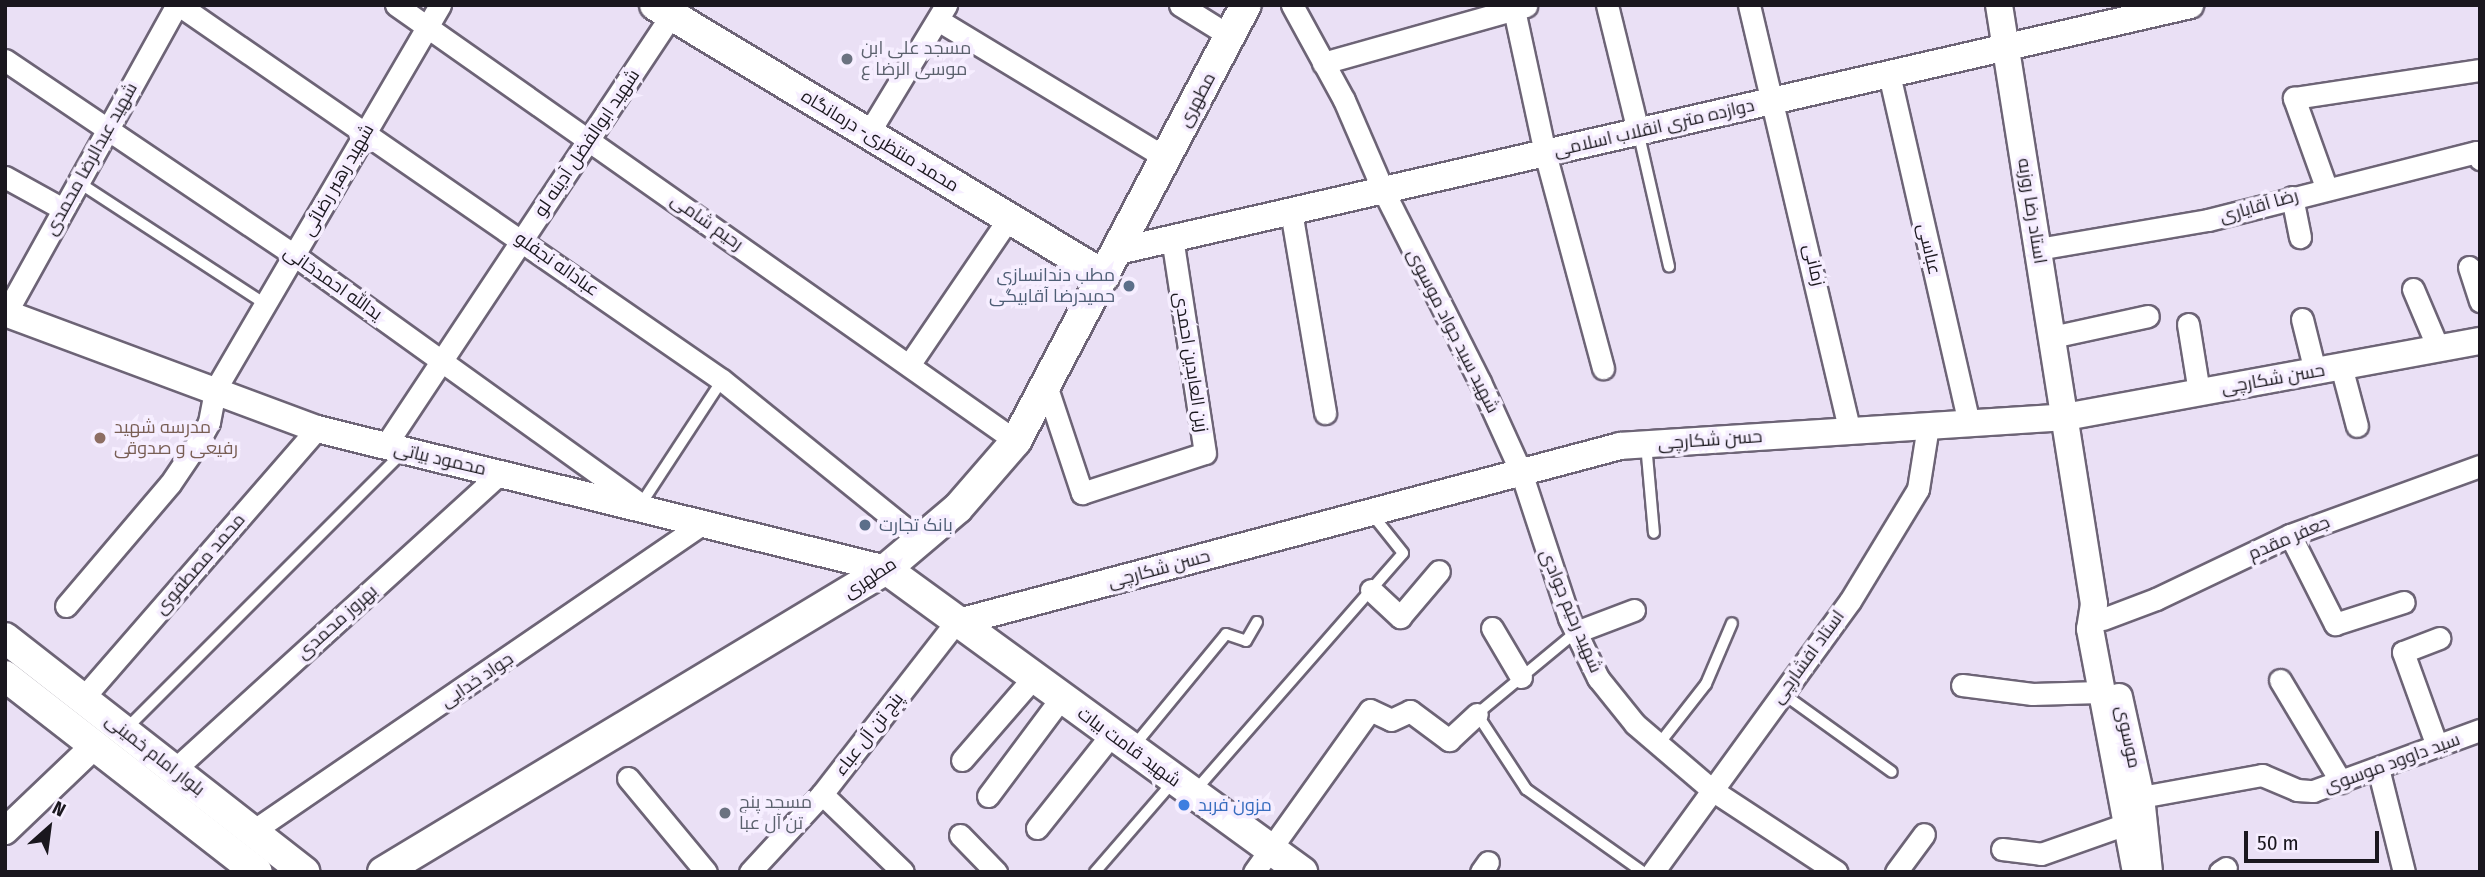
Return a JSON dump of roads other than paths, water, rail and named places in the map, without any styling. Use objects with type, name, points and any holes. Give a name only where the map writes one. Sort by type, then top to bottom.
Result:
[{"type":"main road","name":"مطهری","points":[[383,872],[886,569],[958,508],[1016,441],[1246,5]]},
{"type":"main road","name":"محمد منتظری- درمانگاه","points":[[668,9],[1009,218],[1111,263]]},
{"type":"main road","name":"شهید قامت بیات","points":[[886,569],[956,623],[1184,787],[1262,860],[1302,872]]},
{"type":"main road","name":"بلوار امام خمینی","points":[[5,638],[305,872]]},
{"type":"main road","name":"بلوار امام خمینی","points":[[5,676],[257,872]]},
{"type":"street","name":"شهید عبدالرضا محمدی","points":[[5,313],[178,5]]},
{"type":"street","name":"عباداله نجفلو","points":[[178,5],[722,380],[921,541]]},
{"type":"street","name":"رحیم شامی","points":[[396,5],[1016,441]]},
{"type":"street","name":"شهید رهبر رضائی","points":[[215,390],[440,5]]},
{"type":"street","points":[[1180,5],[1230,36]]},
{"type":"street","name":"شهید سید جواد موسوی","points":[[1292,5],[1344,100],[1383,190],[1521,472]]},
{"type":"street","points":[[1607,5],[1638,131]]},
{"type":"street","name":"زمانی","points":[[1749,5],[1774,100],[1850,431]]},
{"type":"street","name":"استاد رضا روزبه","points":[[1999,5],[2065,417]]},
{"type":"street","points":[[1322,63],[1518,7],[1545,153],[1603,368]]},
{"type":"street","name":"دوازده متری انقلاب اسلامی","points":[[1111,263],[1172,238],[2178,7]]},
{"type":"street","name":"شهید ابوالفضل آدینه لو","points":[[394,448],[443,359],[589,139],[668,9]]},
{"type":"street","points":[[869,134],[942,13],[1166,158]]},
{"type":"street","name":"یدالله احمدخانی","points":[[5,60],[443,359],[648,509]]},
{"type":"street","points":[[2326,187],[2294,98],[2480,70]]},
{"type":"street","name":"عباسی","points":[[1889,74],[1969,423]]},
{"type":"street","name":"رضا آقایاری","points":[[2038,249],[2208,220],[2326,187],[2479,156]]},
{"type":"street","points":[[5,177],[63,209]]},
{"type":"street","points":[[2291,197],[2300,237]]},
{"type":"street","points":[[1292,211],[1325,413]]},
{"type":"street","points":[[909,365],[1009,218]]},
{"type":"street","name":"زین العابدین احمدی","points":[[1046,385],[1082,493],[1205,453],[1172,238]]},
{"type":"street","points":[[2469,267],[2480,301]]},
{"type":"street","points":[[2413,289],[2438,348]]},
{"type":"street","name":"محمود بیاتی","points":[[5,313],[317,429],[648,509],[699,526],[886,569]]},
{"type":"street","points":[[2052,337],[2148,316]]},
{"type":"street","points":[[2302,319],[2357,426]]},
{"type":"street","points":[[2188,324],[2199,393]]},
{"type":"street","name":"حسن شکارچی","points":[[956,623],[1620,446],[2065,417],[2480,341]]},
{"type":"street","points":[[66,606],[177,474],[209,422],[215,390]]},
{"type":"street","name":"موسوی","points":[[2065,417],[2099,612],[2141,797],[2149,872]]},
{"type":"street","name":"استاد افشارچی","points":[[1653,872],[1850,601],[1918,489],[1928,426]]},
{"type":"street","name":"محمد مصطفوی","points":[[83,698],[317,429]]},
{"type":"street","name":"جعفر مقدم","points":[[2099,612],[2157,599],[2291,535],[2480,466]]},
{"type":"street","name":"شهید رحیم جوادی","points":[[1521,472],[1532,518],[1576,632],[1598,678],[1635,724],[1712,790],[1837,872]]},
{"type":"street","name":"بهروز محمدی","points":[[174,770],[500,473]]},
{"type":"street","name":"جواد خدایی","points":[[253,831],[699,526]]},
{"type":"street","points":[[2291,535],[2335,624],[2404,602]]},
{"type":"street","points":[[1371,590],[1400,617],[1439,571]]},
{"type":"street","points":[[1576,632],[1634,610]]},
{"type":"street","name":"موسوی","points":[[2099,612],[2090,629],[2136,872]]},
{"type":"street","name":"پنج تن آل عباء","points":[[750,872],[822,794],[956,623]]},
{"type":"street","points":[[1492,628],[1521,677]]},
{"type":"street","points":[[2437,746],[2403,652],[2438,638]]},
{"type":"street","points":[[962,760],[1033,678]]},
{"type":"street","points":[[2280,680],[2341,782]]},
{"type":"street","points":[[1962,685],[2032,694],[2100,692]]},
{"type":"street","points":[[988,796],[1061,698]]},
{"type":"street","points":[[1262,860],[1370,710],[1391,720],[1410,711],[1449,740],[1477,714]]},
{"type":"street","name":"سید داوود موسوی","points":[[2141,797],[2262,775],[2297,790],[2313,791],[2480,730]]},
{"type":"street","points":[[1037,828],[1121,742]]},
{"type":"street","points":[[5,831],[94,745]]},
{"type":"street","points":[[2378,768],[2404,872]]},
{"type":"street","points":[[628,778],[706,872]]},
{"type":"street","points":[[822,794],[903,872]]},
{"type":"street","points":[[2002,849],[2041,854],[2126,824]]},
{"type":"street","points":[[1896,872],[1924,834]]},
{"type":"street","points":[[960,835],[996,872]]},
{"type":"lane","points":[[1638,131],[1669,266]]},
{"type":"lane","points":[[78,182],[265,304]]},
{"type":"lane","points":[[648,509],[722,380]]},
{"type":"lane","points":[[1646,444],[1654,533]]},
{"type":"lane","points":[[124,731],[394,448]]},
{"type":"lane","points":[[1095,872],[1184,787],[1403,553],[1371,513]]},
{"type":"lane","points":[[1121,742],[1226,634],[1247,641],[1257,622]]},
{"type":"lane","points":[[1659,744],[1706,684],[1732,623]]},
{"type":"lane","points":[[1576,632],[1477,714],[1525,789],[1643,872]]},
{"type":"lane","points":[[1782,693],[1892,772]]},
{"type":"place","name":"مسجد علی ابن موسی الرضا ع","points":[[847,59]]},
{"type":"place","name":"مطب دندانسازی حمیدرضا آقابیگی","points":[[1129,286]]},
{"type":"place","name":"مدرسه شهید رفیعی و صدوقی","points":[[100,438]]},
{"type":"place","name":"بانک تجارت","points":[[865,525]]},
{"type":"place","name":"مزون فربد","points":[[1184,805]]},
{"type":"place","name":"مسجد پنج تن آل عبا","points":[[725,813]]}]
